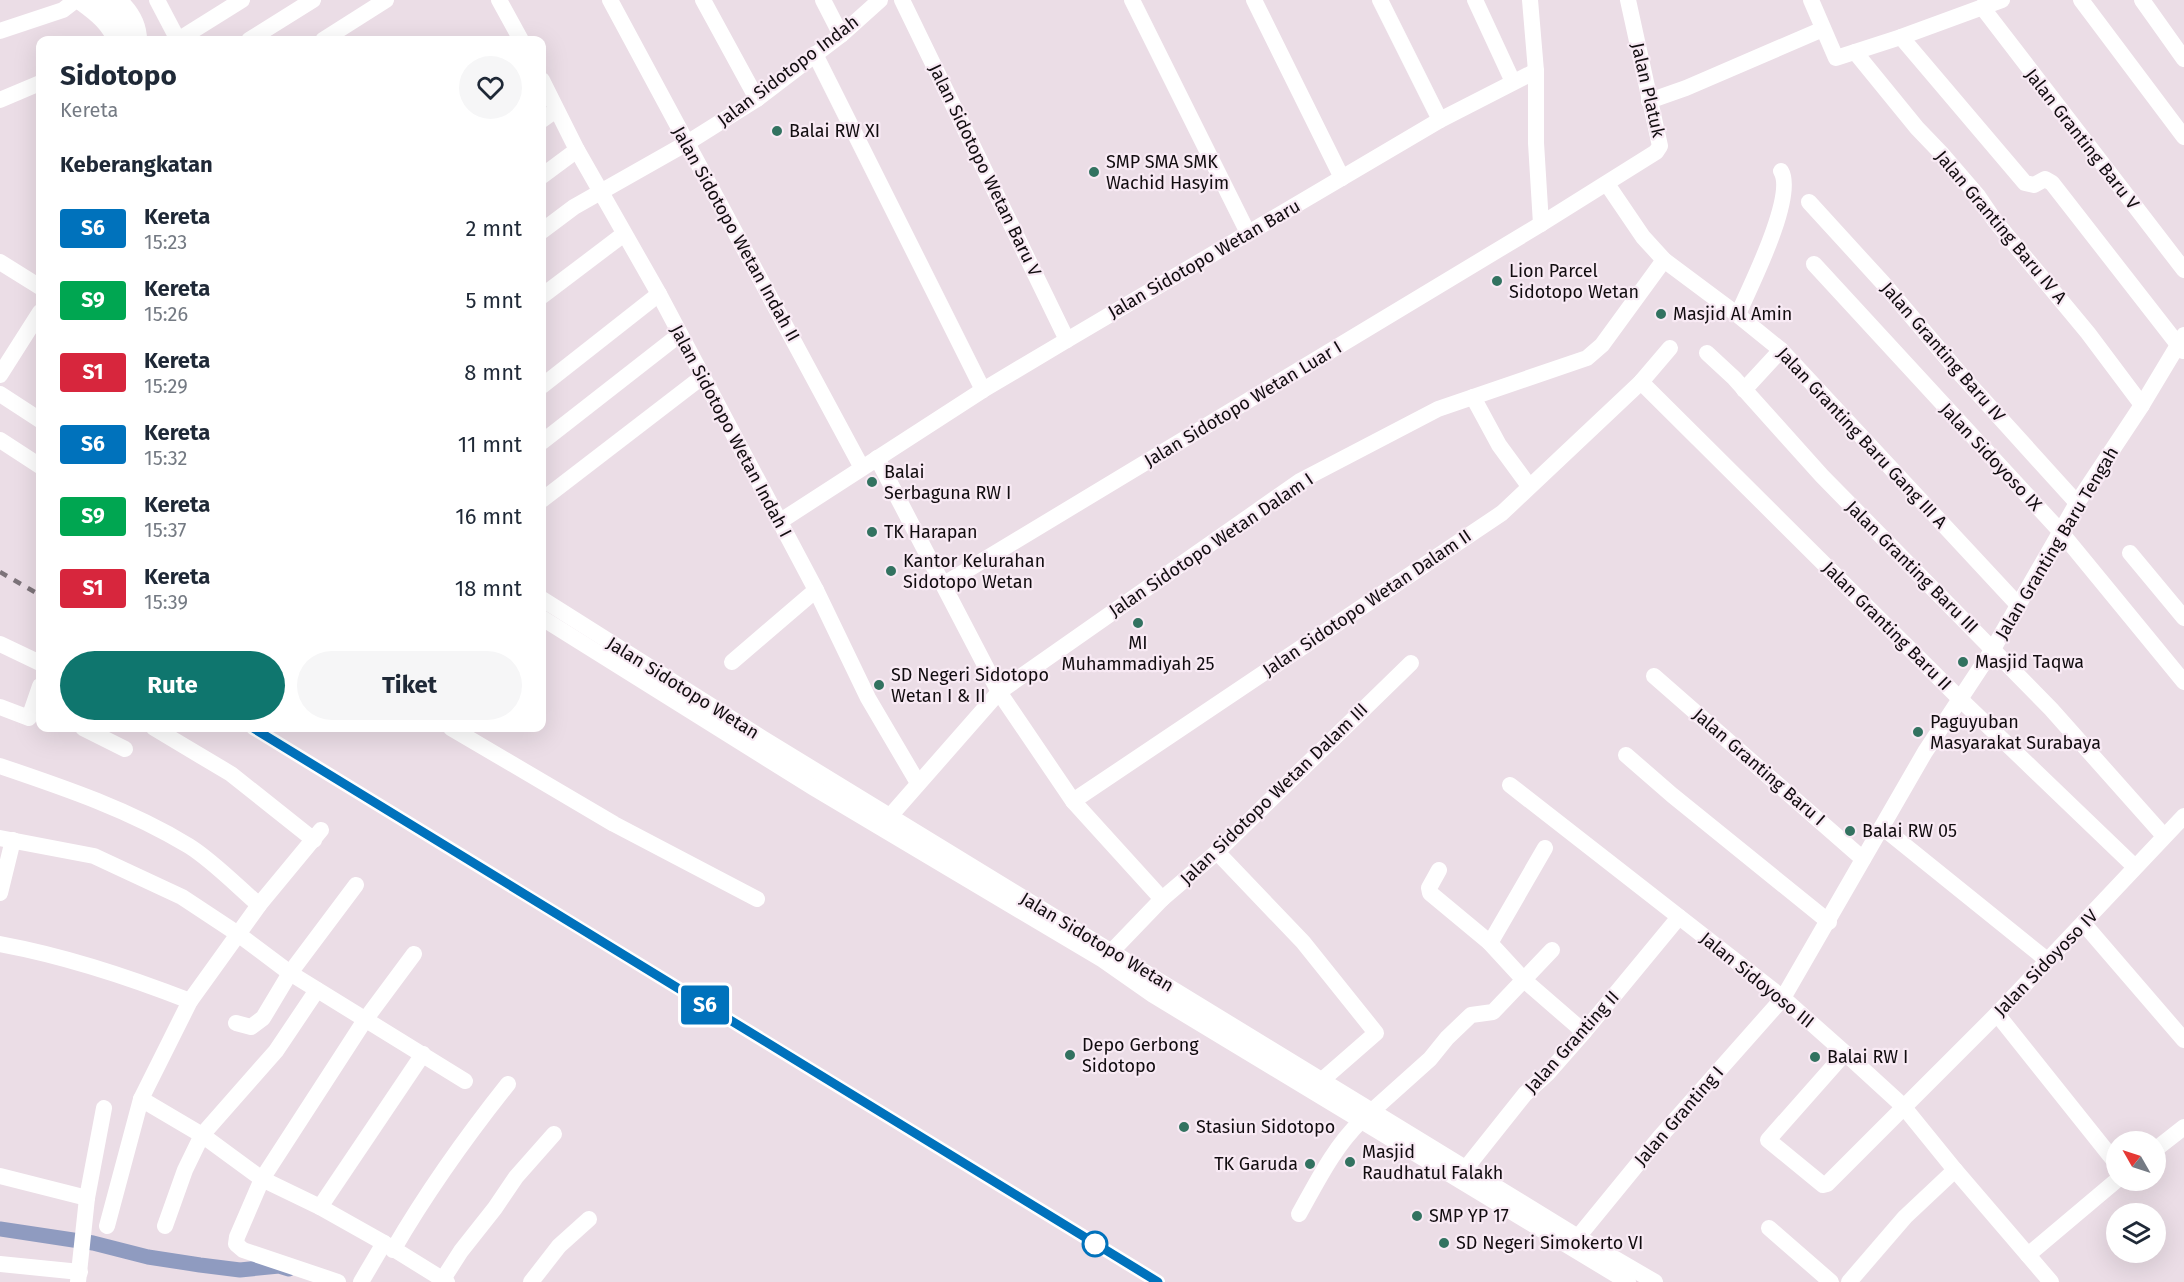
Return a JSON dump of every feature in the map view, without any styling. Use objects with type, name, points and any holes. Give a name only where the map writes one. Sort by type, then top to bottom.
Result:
[{"type":"street","points":[[0,31],[63,10],[76,0]]},
{"type":"street","points":[[84,0],[103,15],[118,36]]},
{"type":"street","points":[[113,0],[132,23],[135,36]]},
{"type":"street","points":[[184,36],[242,0]]},
{"type":"street","points":[[255,36],[313,0]]},
{"type":"street","points":[[329,36],[387,0]]},
{"type":"street","points":[[499,0],[519,36]]},
{"type":"street","name":"Jalan Sidotopo Wetan Indah II","points":[[609,0],[862,468]]},
{"type":"street","points":[[703,0],[757,99]]},
{"type":"street","points":[[823,0],[841,35]]},
{"type":"street","name":"Jalan Sidotopo Indah","points":[[546,228],[574,207],[687,143],[757,99],[841,35],[880,0]]},
{"type":"street","name":"Jalan Sidotopo Wetan Baru V","points":[[902,0],[1067,340]]},
{"type":"street","points":[[1132,0],[1248,233]]},
{"type":"street","points":[[1254,0],[1342,178]]},
{"type":"street","points":[[1380,0],[1440,120]]},
{"type":"street","points":[[1475,0],[1513,82]]},
{"type":"street","points":[[1530,0],[1536,71],[1536,143],[1541,224]]},
{"type":"street","name":"Jalan Platuk","points":[[1541,224],[1659,148],[1628,0]]},
{"type":"street","points":[[1811,0],[1835,58],[1901,37],[2002,0]]},
{"type":"street","points":[[2081,0],[2184,137]]},
{"type":"street","points":[[2142,0],[2184,59]]},
{"type":"street","points":[[161,2],[176,36]]},
{"type":"street","name":"Jalan Granting Baru V","points":[[1982,7],[2184,270]]},
{"type":"street","points":[[1649,101],[1686,88],[1823,29]]},
{"type":"street","points":[[1901,37],[2025,183],[2034,185],[2045,179],[2052,183],[2182,344]]},
{"type":"street","name":"Jalan Granting Baru IV A","points":[[1854,52],[1917,128],[1978,196],[1995,221],[2088,333],[2142,405]]},
{"type":"street","points":[[815,54],[983,390]]},
{"type":"street","name":"Jalan Sidotopo Wetan Baru","points":[[779,522],[983,390],[1440,120],[1536,71]]},
{"type":"street","points":[[0,100],[36,85]]},
{"type":"street","name":"Jalan Sidotopo Wetan Indah I","points":[[546,89],[577,150],[658,294],[816,590],[868,698],[918,783]]},
{"type":"street","points":[[546,117],[556,110]]},
{"type":"street","points":[[546,173],[577,150]]},
{"type":"street","points":[[1738,314],[1778,220],[1785,183],[1781,171]]},
{"type":"street","name":"Jalan Granting Baru Gang III A","points":[[1606,184],[1643,237],[1664,260],[1738,314],[1781,350],[2019,606]]},
{"type":"street","name":"Jalan Granting Baru IV","points":[[1809,202],[2077,503]]},
{"type":"street","name":"Jalan Sidotopo Wetan Luar I","points":[[944,584],[1541,224]]},
{"type":"street","points":[[546,293],[624,234]]},
{"type":"street","name":"Jalan Sidotopo Wetan Dalam I","points":[[885,821],[999,692],[1300,481],[1438,409],[1587,358],[1595,352],[1664,260]]},
{"type":"street","points":[[0,262],[36,284]]},
{"type":"street","name":"Jalan Sidoyoso IX","points":[[1814,264],[2060,531],[2184,682]]},
{"type":"street","points":[[546,383],[658,294]]},
{"type":"street","points":[[0,375],[36,318]]},
{"type":"street","points":[[546,439],[679,335]]},
{"type":"street","name":"Jalan Granting Baru Tengah","points":[[1783,998],[1829,922],[1925,752],[1993,649],[2077,503],[2182,344]]},
{"type":"street","name":"Jalan Sidotopo Wetan Dalam II","points":[[1073,801],[1502,513],[1641,382],[1670,348]]},
{"type":"street","points":[[1744,390],[1781,350]]},
{"type":"street","name":"Jalan Granting Baru III","points":[[1707,353],[1822,476],[2051,709],[2176,829]]},
{"type":"street","points":[[546,497],[702,377]]},
{"type":"street","name":"Jalan Granting Baru II","points":[[1641,382],[1960,699],[2135,867]]},
{"type":"street","points":[[0,394],[36,413]]},
{"type":"street","points":[[1473,397],[1499,445],[1529,486]]},
{"type":"street","points":[[0,440],[36,463]]},
{"type":"street","points":[[877,458],[999,692],[1073,801],[1162,899]]},
{"type":"street","points":[[2130,553],[2184,618]]},
{"type":"street","points":[[732,662],[816,590]]},
{"type":"street","name":"Jalan Sidotopo Wetan","points":[[546,602],[762,738],[885,821],[1153,994],[1366,1116],[1466,1168],[1652,1281]]},
{"type":"street","name":"Jalan Sidotopo Wetan","points":[[546,620],[885,821],[1112,951],[1321,1081],[1366,1116],[1628,1282]]},
{"type":"street","points":[[0,644],[36,661]]},
{"type":"street","name":"Jalan Sidotopo Wetan Dalam III","points":[[1112,951],[1162,899],[1217,852],[1411,663]]},
{"type":"street","name":"Jalan Granting Baru I","points":[[1654,676],[1863,860]]},
{"type":"street","points":[[0,707],[28,718],[36,708]]},
{"type":"street","points":[[91,732],[125,748]]},
{"type":"street","points":[[107,1226],[141,1099],[190,1001],[259,905],[318,835],[231,774],[161,732]]},
{"type":"street","points":[[458,732],[614,824],[757,899]]},
{"type":"street","points":[[1626,755],[1829,922]]},
{"type":"street","points":[[0,766],[93,798],[145,822],[191,848],[259,905]]},
{"type":"street","name":"Jalan Sidoyoso III","points":[[1510,785],[1783,998],[1903,1106],[2051,1282]]},
{"type":"street","points":[[1882,827],[2047,960]]},
{"type":"street","name":"Jalan Sidoyoso IV","points":[[1845,1053],[1768,1140],[1820,1184],[1827,1184],[1997,1014],[2084,924],[2135,867],[2176,829]]},
{"type":"street","points":[[0,893],[6,839],[94,856],[182,897],[238,934],[290,973],[465,1081]]},
{"type":"street","points":[[1489,942],[1504,921],[1545,848]]},
{"type":"street","points":[[1217,852],[1303,942],[1376,1034],[1321,1081]]},
{"type":"street","points":[[1439,870],[1429,888],[1430,893],[1489,942],[1524,980],[1584,1032]]},
{"type":"street","points":[[236,1023],[251,1028],[263,1018],[290,973],[356,885]]},
{"type":"street","name":"Jalan Granting II","points":[[1466,1168],[1525,1094],[1548,1073],[1584,1032],[1679,917]]},
{"type":"street","points":[[2084,924],[2184,1040]]},
{"type":"street","points":[[0,944],[44,952],[190,1001]]},
{"type":"street","points":[[1299,1214],[1327,1165],[1350,1132],[1430,1059],[1447,1038],[1471,1015],[1493,1012],[1552,950]]},
{"type":"street","points":[[338,1282],[243,1250],[236,1244],[237,1237],[262,1179],[365,1020],[414,954]]},
{"type":"street","points":[[165,1226],[185,1170],[202,1135],[276,1051],[317,990]]},
{"type":"street","name":"Jalan Granting I","points":[[1578,1237],[1659,1138],[1783,998]]},
{"type":"street","points":[[1997,1014],[2106,1150]]},
{"type":"street","points":[[320,1207],[423,1054]]},
{"type":"street","points":[[361,1282],[466,1136],[508,1084]]},
{"type":"street","points":[[141,1099],[202,1135],[262,1179],[320,1207],[445,1281],[461,1251],[516,1177],[554,1134]]},
{"type":"street","points":[[0,1264],[79,1277],[87,1198],[104,1108]]},
{"type":"street","points":[[2166,1141],[2184,1127]]},
{"type":"street","points":[[1849,1282],[1867,1258],[1905,1217],[1955,1170]]},
{"type":"street","points":[[0,1176],[87,1198]]},
{"type":"street","points":[[2028,1255],[2106,1189]]},
{"type":"street","points":[[531,1282],[559,1246],[589,1219]]},
{"type":"street","points":[[1769,1228],[1831,1282]]},
{"type":"waterway","points":[[0,1229],[93,1243],[148,1257],[200,1265],[240,1270],[279,1266],[289,1269]]},
{"type":"railway","points":[[0,572],[36,593]]},
{"type":"railway","points":[[260,732],[1158,1282]]},
{"type":"train","name":"S6","points":[[260,732],[1158,1282]]},
{"type":"place","name":"Balai RW XI","points":[[777,131]]},
{"type":"place","name":"SMP SMA SMK Wachid Hasyim","points":[[1094,172]]},
{"type":"place","name":"Lion Parcel Sidotopo Wetan","points":[[1497,281]]},
{"type":"place","name":"Masjid Al Amin","points":[[1661,314]]},
{"type":"place","name":"Balai Serbaguna RW I","points":[[872,482]]},
{"type":"place","name":"TK Harapan","points":[[872,532]]},
{"type":"place","name":"Kantor Kelurahan Sidotopo Wetan","points":[[891,571]]},
{"type":"place","name":"MI Muhammadiyah 25","points":[[1138,623]]},
{"type":"place","name":"Masjid Taqwa","points":[[1963,662]]},
{"type":"place","name":"SD Negeri Sidotopo Wetan I & II","points":[[879,685]]},
{"type":"place","name":"Paguyuban Masyarakat Surabaya","points":[[1918,732]]},
{"type":"place","name":"Balai RW 05","points":[[1850,831]]},
{"type":"place","name":"Depo Gerbong Sidotopo","points":[[1070,1055]]},
{"type":"place","name":"Balai RW I","points":[[1815,1057]]},
{"type":"place","name":"Stasiun Sidotopo","points":[[1184,1127]]},
{"type":"place","name":"Masjid Raudhatul Falakh","points":[[1350,1162]]},
{"type":"place","name":"TK Garuda","points":[[1310,1164]]},
{"type":"place","name":"SMP YP 17","points":[[1417,1216]]},
{"type":"place","name":"SD Negeri Simokerto VI","points":[[1444,1243]]}]
